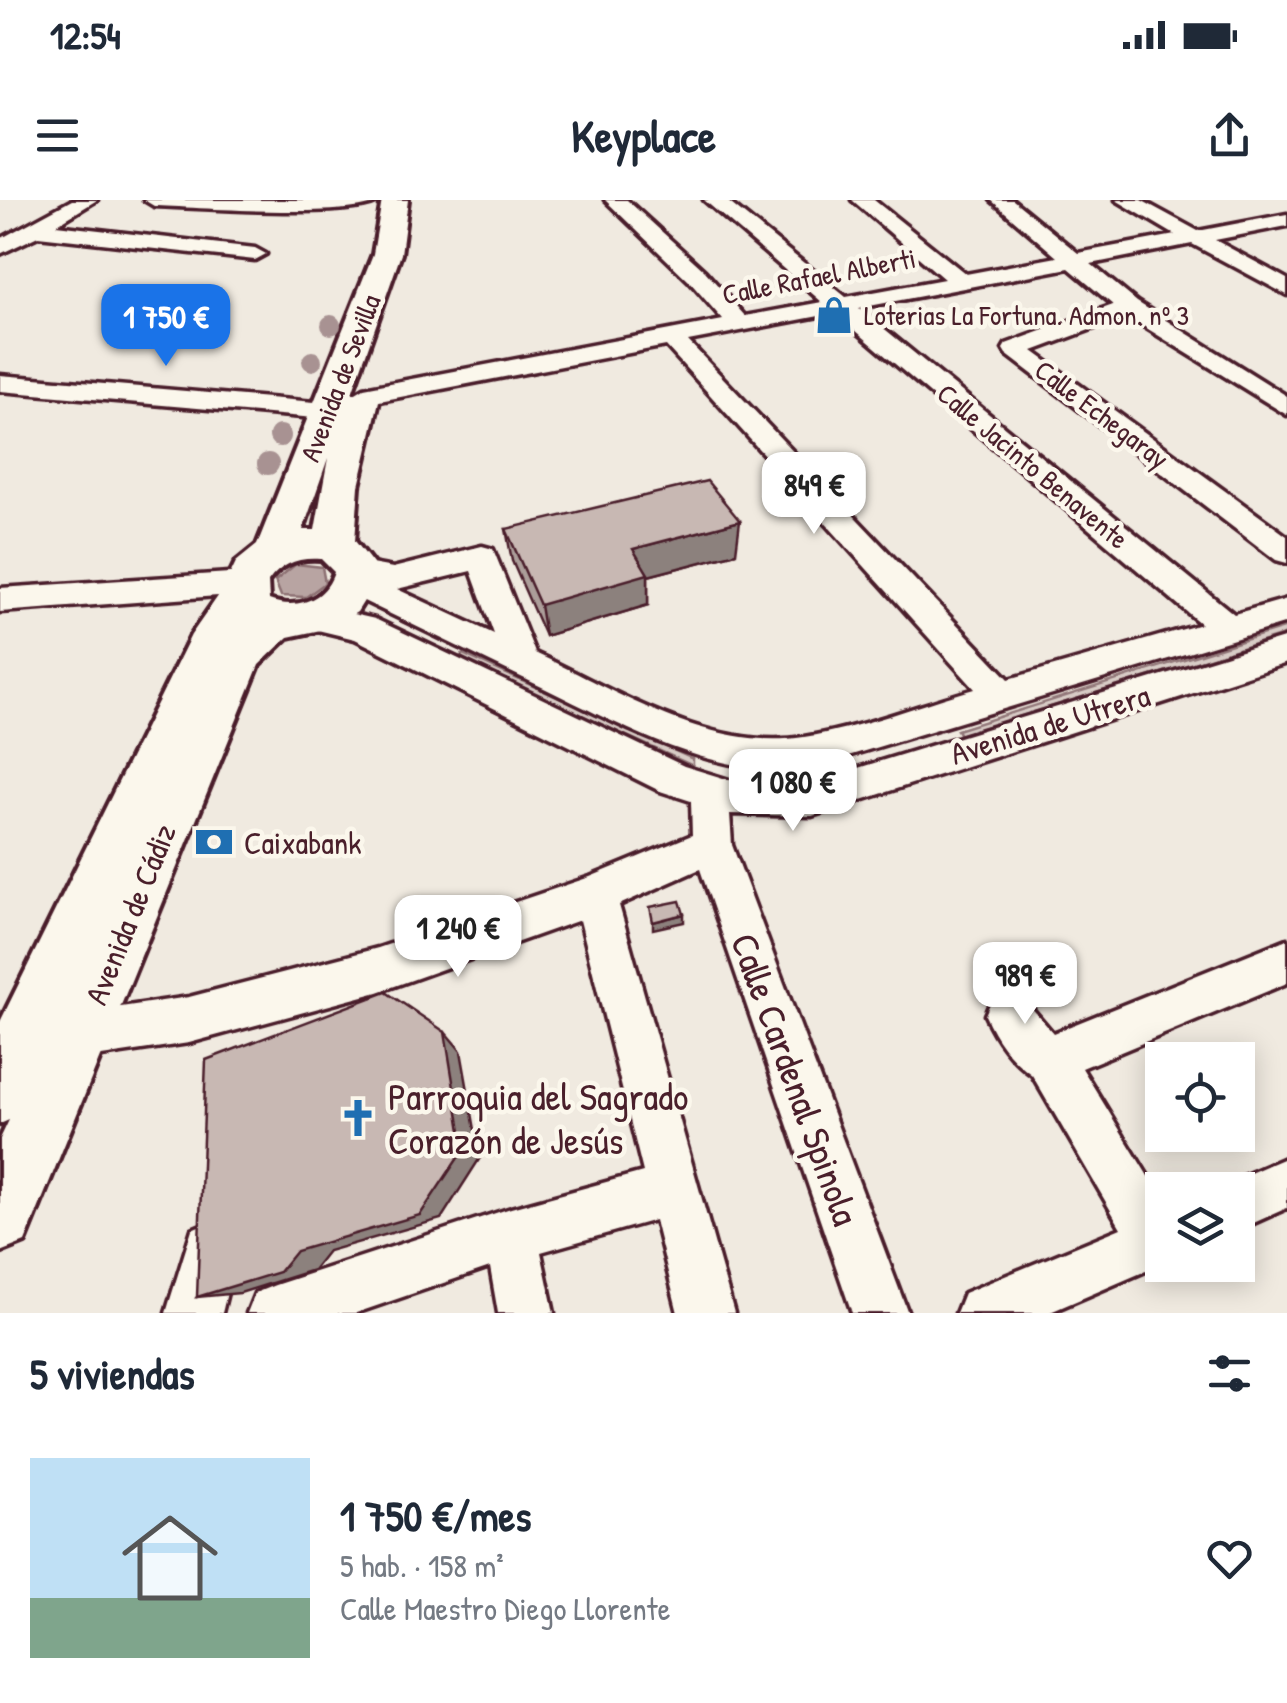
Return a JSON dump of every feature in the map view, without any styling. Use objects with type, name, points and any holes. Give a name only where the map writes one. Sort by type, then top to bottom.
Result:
[{"type":"main road","name":"Avenida de Sevilla","points":[[270,594],[326,411],[387,254],[395,200]]},
{"type":"main road","name":"Avenida de Sevilla","points":[[348,568],[340,486],[364,396],[411,252],[419,200]]},
{"type":"main road","points":[[305,544],[348,568],[339,603],[270,594],[305,544]]},
{"type":"main road","name":"Avenida de Cádiz","points":[[0,1217],[80,1036],[226,683],[270,594]]},
{"type":"main road","name":"Avenida de Cádiz","points":[[0,1090],[213,635],[270,594]]},
{"type":"street","points":[[0,248],[87,200]]},
{"type":"street","points":[[154,200],[330,205],[371,200]]},
{"type":"street","points":[[615,200],[697,276],[737,322]]},
{"type":"street","name":"Calle Jacinto Benavente","points":[[714,200],[1230,628]]},
{"type":"street","points":[[862,200],[958,280]]},
{"type":"street","points":[[1001,200],[1129,307],[1287,407]]},
{"type":"street","points":[[1126,200],[1287,288]]},
{"type":"street","points":[[194,248],[243,202]]},
{"type":"street","name":"Calle Rafael Alberti","points":[[364,396],[958,280],[1200,240],[1287,220]]},
{"type":"street","points":[[33,230],[255,254]]},
{"type":"street","name":"Calle Echegaray","points":[[1129,307],[1015,349],[1287,552]]},
{"type":"street","points":[[670,336],[1003,696]]},
{"type":"street","points":[[0,383],[326,411]]},
{"type":"street","points":[[348,568],[393,579],[482,557],[522,663]]},
{"type":"street","name":"Avenida de Utrera","points":[[348,568],[522,663],[678,736],[738,752],[804,752],[1287,611]]},
{"type":"street","name":"Avenida de Utrera","points":[[0,600],[270,594],[363,628],[674,779],[750,800],[812,799],[1287,650]]},
{"type":"street","name":"Calle Cardenal Spinola","points":[[710,792],[712,845],[880,1313]]},
{"type":"street","points":[[0,1090],[80,1036],[188,1020],[378,970],[595,895],[712,845]]},
{"type":"street","points":[[595,895],[706,1313]]},
{"type":"street","points":[[1049,1058],[1287,961]]},
{"type":"street","points":[[1008,1015],[1030,1045],[1049,1058],[1145,1214]]},
{"type":"street","points":[[1255,1196],[1287,1182]]},
{"type":"street","points":[[275,1313],[352,1299],[511,1234],[676,1190]]},
{"type":"street","points":[[194,1313],[215,1232]]},
{"type":"street","points":[[511,1234],[526,1313]]},
{"type":"street","points":[[984,1313],[1145,1244]]},
{"type":"shaded area","points":[[296,564],[322,567],[325,583],[306,597],[281,596],[275,581]]},
{"type":"shaded area","points":[[1287,627],[1287,634],[960,735],[957,730]]},
{"type":"shaded area","points":[[463,654],[693,759],[693,766],[458,659]]},
{"type":"building","points":[[707,481],[740,521],[633,549],[648,574],[540,605],[506,529]]},
{"type":"building","points":[[680,901],[684,914],[653,922],[650,907]]},
{"type":"building","name":"Parroquia del Sagrado Corazón de Jesús","points":[[386,992],[445,1032],[464,1149],[420,1215],[296,1251],[279,1272],[197,1297],[206,1060]]},
{"type":"place","name":"Loterias La Fortuna. Admon. nº 3","points":[[834,315]]},
{"type":"place","name":"Caixabank","points":[[214,842]]},
{"type":"place","name":"Parroquia del Sagrado Corazón de Jesús","points":[[358,1118]]}]
